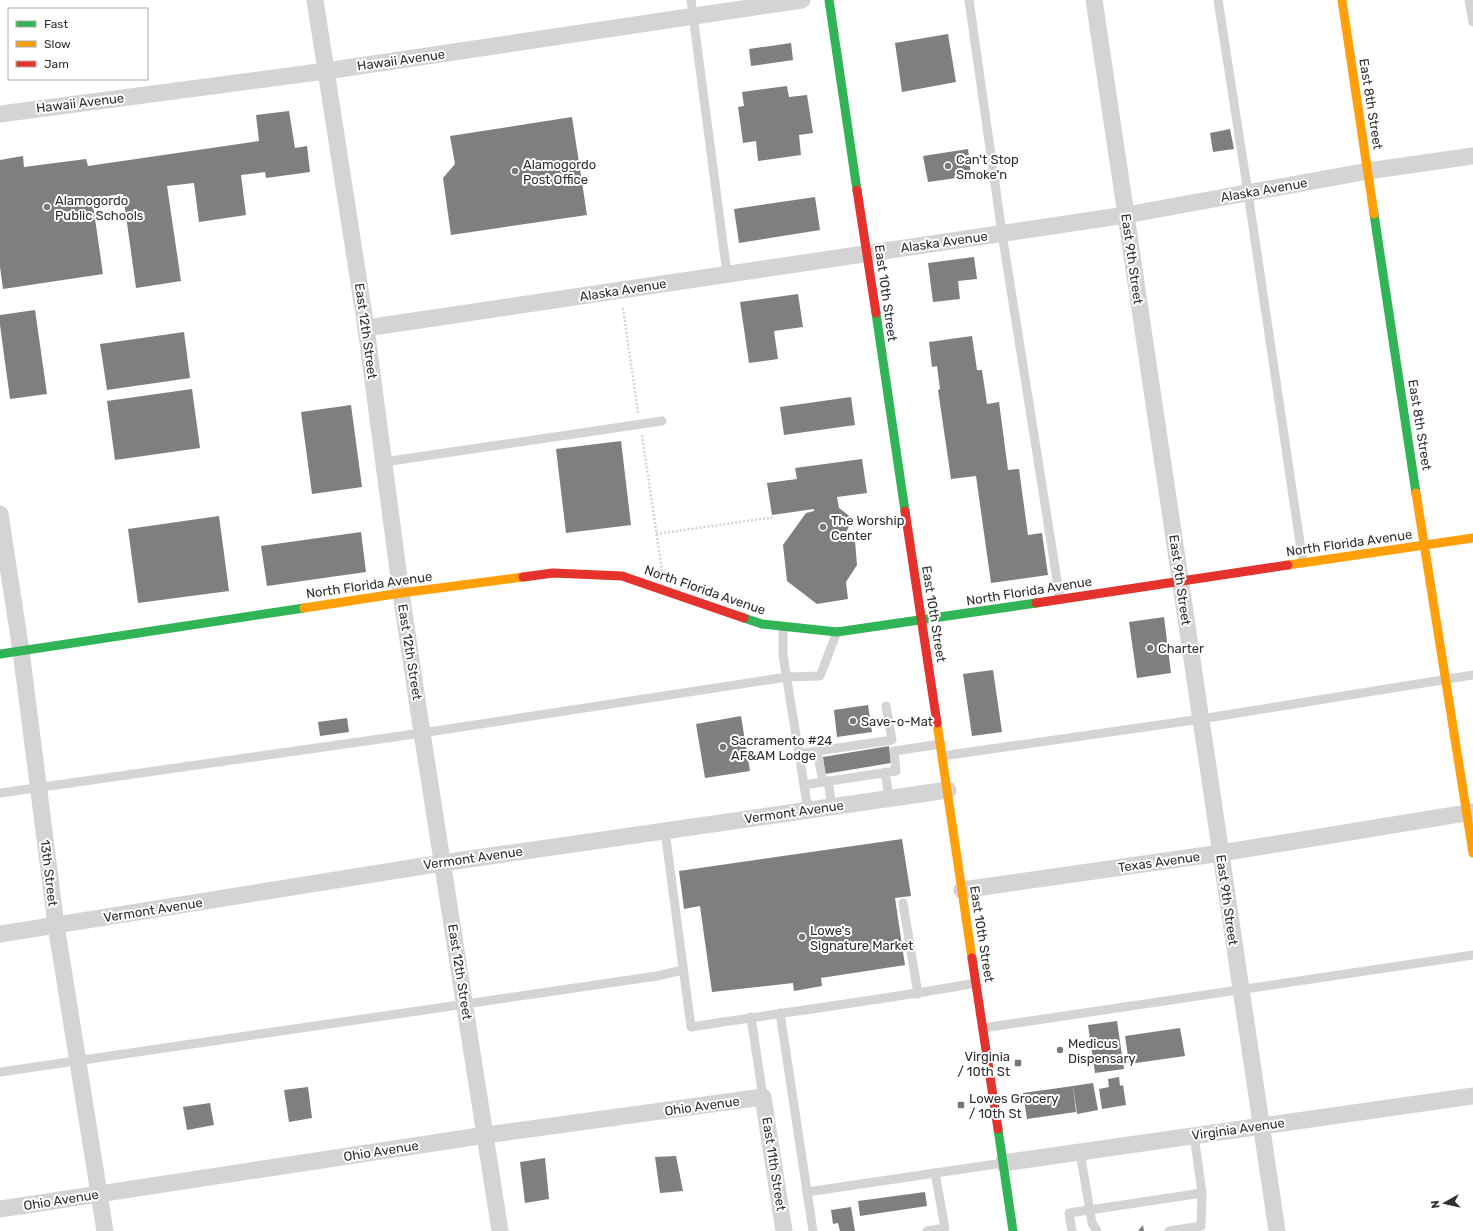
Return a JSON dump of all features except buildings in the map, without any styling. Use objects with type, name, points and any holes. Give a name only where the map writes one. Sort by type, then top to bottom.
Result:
[{"type":"main road","name":"East 10th Street","points":[[829,0],[1014,1231]]},
{"type":"main road","name":"East 8th Street","points":[[1342,0],[1424,545],[1470,812],[1473,853]]},
{"type":"main road","name":"North Florida Avenue","points":[[0,654],[402,593],[553,573],[622,576],[762,624],[837,632],[1473,538]]},
{"type":"street","name":"East 12th Street","points":[[316,0],[366,328],[422,733],[500,1231]]},
{"type":"street","name":"Hawaii Avenue","points":[[0,114],[326,71],[692,8],[802,0]]},
{"type":"street","name":"East 9th Street","points":[[1094,0],[1276,1231]]},
{"type":"street","name":"Alaska Avenue","points":[[366,328],[1126,215],[1368,170],[1473,156]]},
{"type":"street","name":"13th Street","points":[[0,514],[21,651],[56,925],[105,1231]]},
{"type":"street","name":"Vermont Avenue","points":[[0,934],[442,863],[948,790]]},
{"type":"street","name":"Texas Avenue","points":[[962,890],[1221,853],[1470,812]]},
{"type":"street","name":"Virginia Avenue","points":[[1003,1163],[1473,1096]]},
{"type":"street","name":"Ohio Avenue","points":[[0,1209],[486,1135],[763,1097]]},
{"type":"street","name":"East 11th Street","points":[[763,1097],[784,1231]]},
{"type":"lane","points":[[969,0],[1002,233],[1060,599]]},
{"type":"lane","points":[[1218,0],[1303,563]]},
{"type":"lane","points":[[1470,0],[1473,22]]},
{"type":"lane","points":[[692,8],[727,274]]},
{"type":"lane","points":[[384,462],[662,421]]},
{"type":"lane","points":[[783,626],[783,655],[808,810]]},
{"type":"lane","points":[[0,793],[422,733],[787,677],[820,676],[837,632]]},
{"type":"lane","points":[[942,756],[1201,720],[1473,674]]},
{"type":"lane","points":[[804,785],[826,782],[839,776],[874,770],[885,772],[896,771],[886,706]]},
{"type":"lane","points":[[799,754],[817,751],[854,749],[892,740]]},
{"type":"lane","points":[[894,751],[940,744]]},
{"type":"lane","points":[[817,751],[832,807]]},
{"type":"lane","points":[[885,772],[889,798]]},
{"type":"lane","points":[[665,831],[691,1026],[918,994],[976,983]]},
{"type":"lane","points":[[903,903],[918,994]]},
{"type":"lane","points":[[983,1028],[1473,955]]},
{"type":"lane","points":[[0,1072],[656,976],[683,970]]},
{"type":"lane","points":[[780,1013],[813,1231]]},
{"type":"lane","points":[[751,1017],[763,1097]]},
{"type":"lane","points":[[1169,1231],[1201,1226],[1202,1193],[1194,1135]]},
{"type":"lane","points":[[1080,1152],[1092,1223],[1097,1231]]},
{"type":"lane","points":[[807,1192],[1003,1163]]},
{"type":"lane","points":[[927,1231],[944,1228],[935,1174]]},
{"type":"lane","points":[[1072,1231],[1069,1213],[1202,1193]]},
{"type":"path","points":[[623,308],[662,571]]},
{"type":"path","points":[[656,534],[775,517]]},
{"type":"traffic: fast","points":[[829,0],[857,190]]},
{"type":"traffic: fast","points":[[1374,214],[1416,493]]},
{"type":"traffic: fast","points":[[876,313],[905,511]]},
{"type":"traffic: fast","points":[[744,618],[762,624],[837,632],[1036,603]]},
{"type":"traffic: fast","points":[[0,654],[304,608]]},
{"type":"traffic: fast","points":[[998,1129],[1013,1231]]},
{"type":"traffic: slow","points":[[1342,0],[1374,214]]},
{"type":"traffic: slow","points":[[1416,493],[1473,853]]},
{"type":"traffic: slow","points":[[1288,565],[1473,538]]},
{"type":"traffic: slow","points":[[304,608],[401,593],[523,577]]},
{"type":"traffic: slow","points":[[937,723],[972,958]]},
{"type":"traffic: jam","points":[[857,190],[876,313]]},
{"type":"traffic: jam","points":[[905,511],[937,723]]},
{"type":"traffic: jam","points":[[1036,603],[1288,565]]},
{"type":"traffic: jam","points":[[523,577],[553,573],[622,576],[744,618]]},
{"type":"traffic: jam","points":[[972,958],[998,1129]]},
{"type":"place","name":"Can't Stop Smoke'n","points":[[948,166]]},
{"type":"place","name":"Alamogordo Post Office","points":[[515,171]]},
{"type":"place","name":"Alamogordo Public Schools","points":[[47,207]]},
{"type":"place","name":"The Worship Center","points":[[823,527]]},
{"type":"place","name":"Charter","points":[[1150,648]]},
{"type":"place","name":"Save-o-Mat","points":[[853,721]]},
{"type":"place","name":"Sacramento #24 AF&AM Lodge","points":[[723,747]]},
{"type":"place","name":"Lowe's Signature Market","points":[[802,937]]},
{"type":"place","name":"Medicus Dispensary","points":[[1060,1050]]},
{"type":"place","name":"Virginia / 10th St","points":[[1018,1063]]},
{"type":"place","name":"Lowes Grocery / 10th St","points":[[961,1105]]}]
